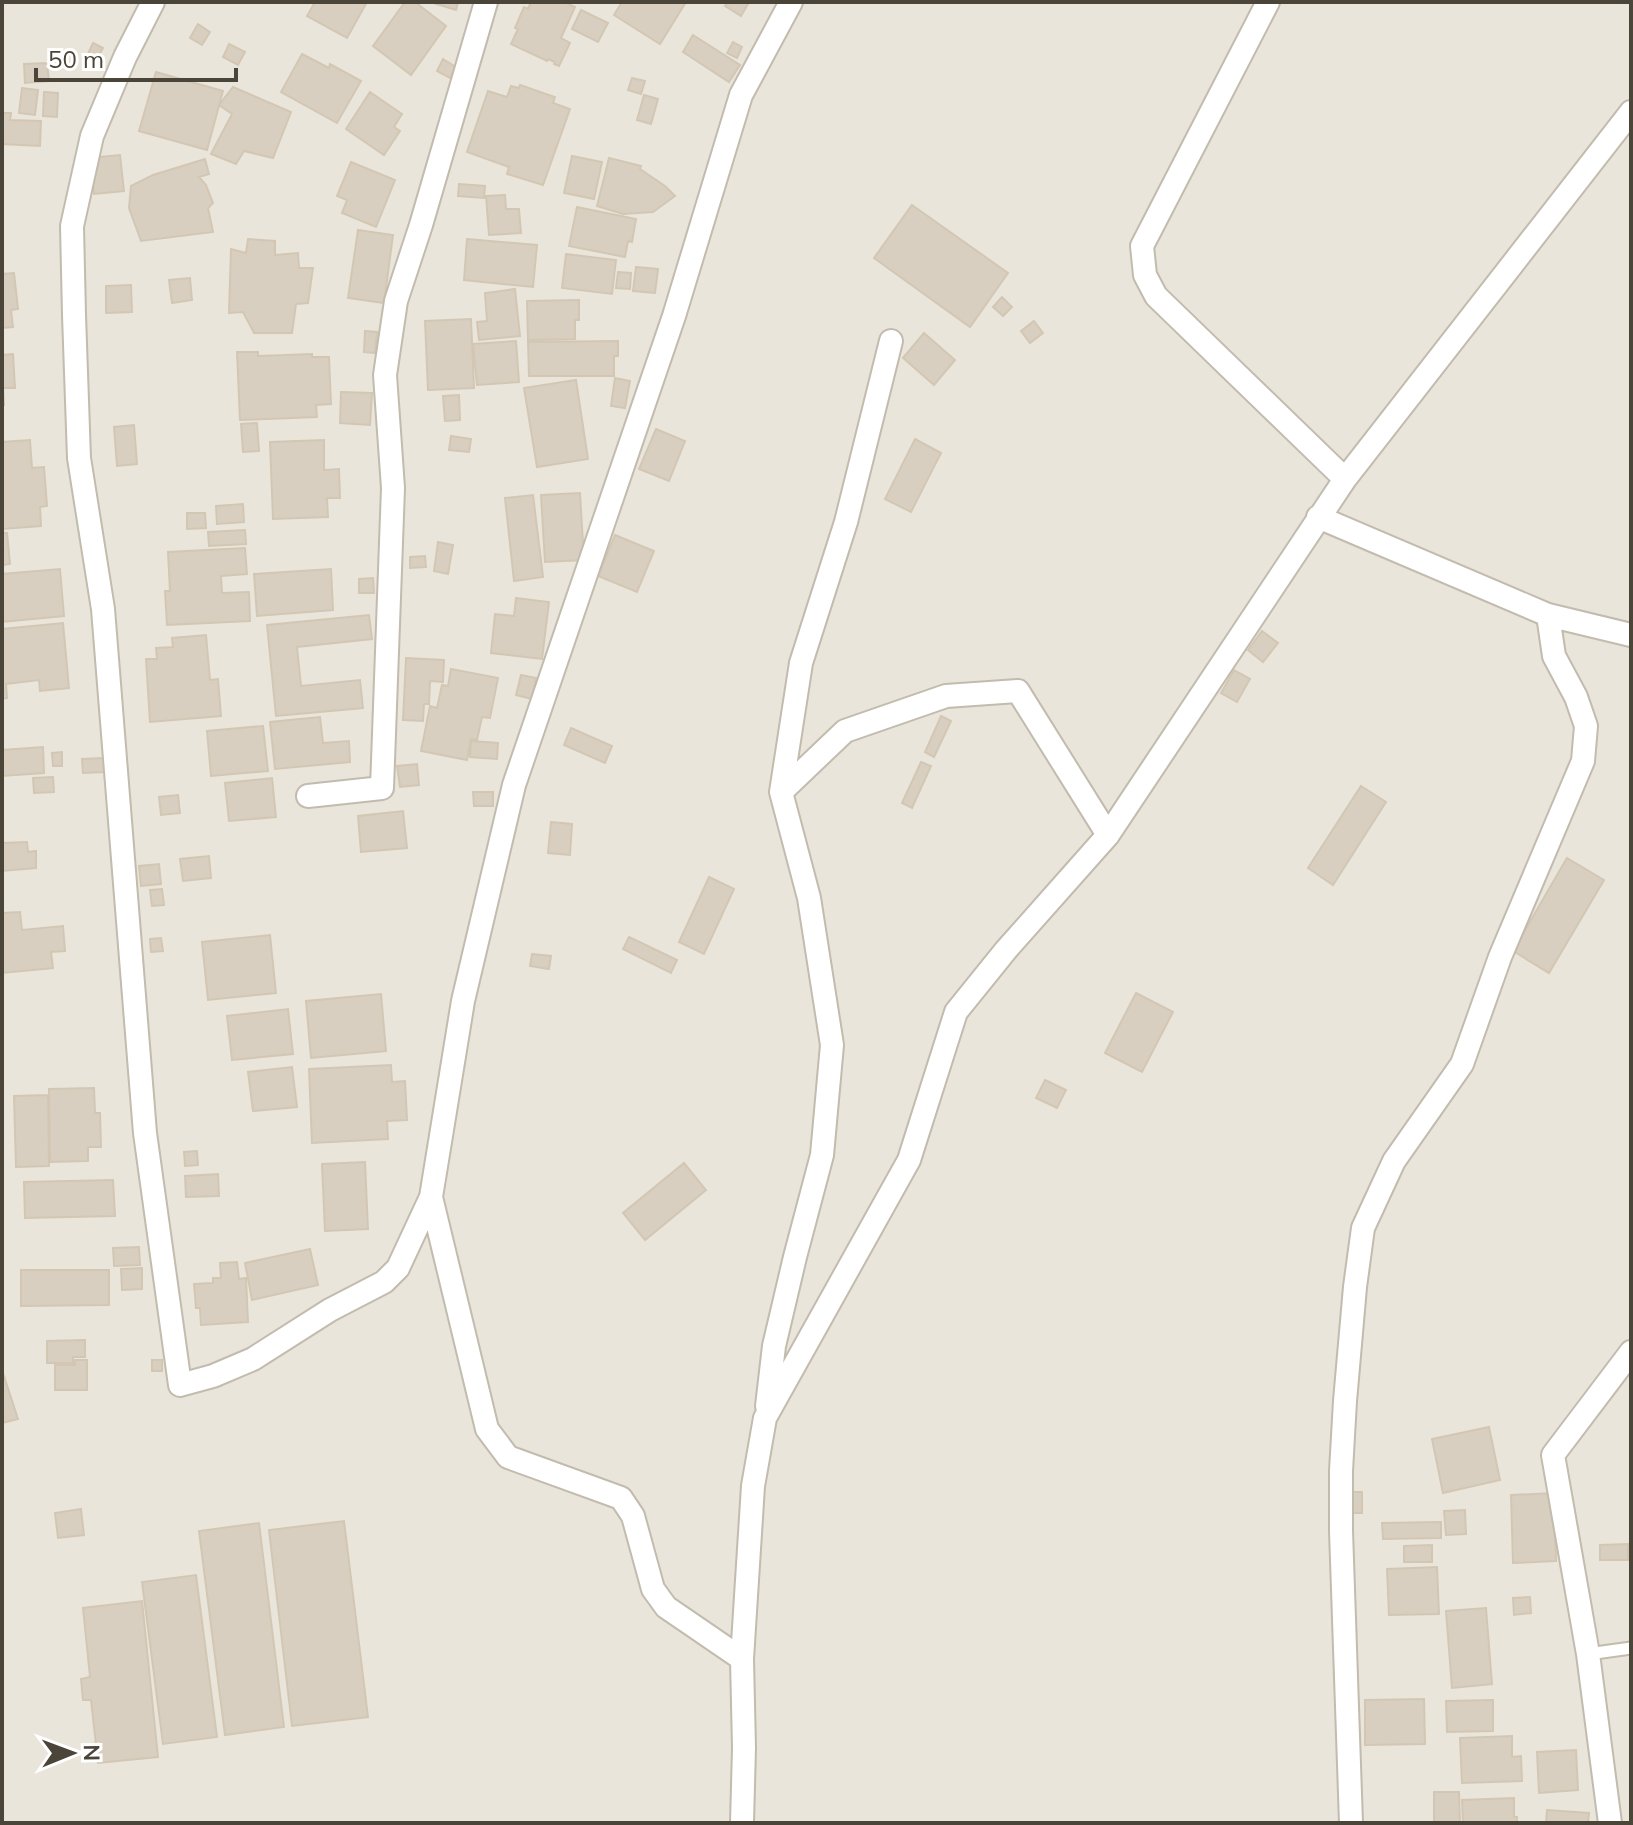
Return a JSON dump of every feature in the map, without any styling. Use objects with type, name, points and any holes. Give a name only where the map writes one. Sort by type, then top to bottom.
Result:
[{"type":"street","points":[[153,2],[125,57],[92,136],[72,226],[73,286],[79,458],[103,609],[145,1133],[180,1385],[213,1376],[253,1359],[330,1310],[384,1282],[398,1268],[431,1197],[463,1001],[514,785],[674,316],[741,95],[791,2]]},
{"type":"street","points":[[308,796],[382,788],[393,488],[385,375],[396,301],[486,2]]},
{"type":"street","points":[[1268,2],[1142,246],[1145,275],[1156,296],[1345,479]]},
{"type":"street","points":[[765,1418],[909,1160],[956,1012],[1006,950],[1108,835],[1345,479],[1631,112]]},
{"type":"street","points":[[742,1823],[742,1659],[753,1486],[774,1346],[822,1155],[832,1045],[809,898],[781,792],[801,663],[846,522],[891,341]]},
{"type":"street","points":[[1318,517],[1548,615],[1631,635]]},
{"type":"street","points":[[1351,1823],[1341,1471],[1363,1228],[1394,1161],[1462,1064],[1500,957],[1583,761],[1586,726],[1576,697],[1554,656],[1548,615]]},
{"type":"street","points":[[781,792],[845,731],[946,696],[1018,691],[1108,835]]},
{"type":"street","points":[[431,1197],[487,1429],[508,1457],[621,1498],[633,1516],[653,1589],[666,1607],[742,1659]]},
{"type":"street","points":[[1610,1823],[1588,1654],[1553,1455],[1631,1352]]},
{"type":"lane","points":[[1588,1654],[1631,1648]]},
{"type":"shaded area","points":[[2,2],[1631,2],[1631,1823],[2,1823]]},
{"type":"building","points":[[315,2],[367,2],[347,38],[307,16]]},
{"type":"building","points":[[405,2],[415,2],[446,26],[411,75],[373,46]]},
{"type":"building","points":[[430,2],[458,2],[456,10]]},
{"type":"building","points":[[531,2],[564,2],[575,7],[561,38],[570,43],[559,66],[511,44],[524,7],[528,9]]},
{"type":"building","points":[[622,2],[686,2],[660,44],[614,15]]},
{"type":"building","points":[[728,2],[749,2],[741,16],[725,6]]},
{"type":"building","points":[[581,10],[608,23],[598,42],[572,29]]},
{"type":"building","points":[[198,24],[210,32],[202,45],[190,38]]},
{"type":"building","points":[[693,35],[740,65],[729,82],[683,52]]},
{"type":"building","points":[[733,42],[742,47],[737,58],[727,53]]},
{"type":"building","points":[[93,43],[103,48],[94,65],[85,60]]},
{"type":"building","points":[[229,44],[245,52],[238,65],[223,57]]},
{"type":"building","points":[[302,54],[329,68],[330,64],[361,81],[337,123],[281,92]]},
{"type":"building","points":[[443,59],[456,67],[450,78],[437,71]]},
{"type":"building","points":[[47,63],[49,81],[25,83],[24,64]]},
{"type":"building","points":[[156,72],[223,91],[207,150],[139,131]]},
{"type":"building","points":[[632,78],[645,81],[641,94],[628,90]]},
{"type":"building","points":[[520,85],[555,97],[553,103],[570,109],[543,185],[507,174],[509,167],[467,152],[488,91],[507,97],[511,86],[519,88]]},
{"type":"building","points":[[233,87],[291,112],[273,158],[244,151],[236,164],[211,154],[232,114],[219,105]]},
{"type":"building","points":[[22,88],[38,90],[35,115],[19,113]]},
{"type":"building","points":[[44,92],[58,93],[57,117],[43,116]]},
{"type":"building","points":[[370,92],[402,114],[394,127],[400,131],[384,155],[346,129]]},
{"type":"building","points":[[644,95],[658,99],[651,124],[637,120]]},
{"type":"building","points":[[2,113],[11,113],[10,120],[41,121],[40,146],[2,144]]},
{"type":"building","points":[[120,155],[124,191],[94,194],[90,158]]},
{"type":"building","points":[[572,156],[602,162],[594,199],[564,193]]},
{"type":"building","points":[[609,158],[641,166],[640,169],[675,196],[653,212],[623,214],[597,206]]},
{"type":"building","points":[[205,159],[209,174],[199,177],[213,203],[208,208],[213,232],[141,241],[129,208],[131,186],[153,175]]},
{"type":"building","points":[[351,162],[395,180],[376,227],[342,213],[347,200],[337,196]]},
{"type":"building","points":[[459,184],[485,186],[484,198],[458,196]]},
{"type":"building","points":[[505,195],[506,209],[519,209],[521,233],[489,235],[486,196]]},
{"type":"building","points":[[912,205],[1008,273],[970,327],[874,258]]},
{"type":"building","points":[[577,207],[636,219],[632,242],[628,241],[625,257],[569,246]]},
{"type":"building","points":[[358,230],[393,235],[384,303],[348,298]]},
{"type":"building","points":[[248,239],[275,241],[275,255],[298,253],[299,268],[313,268],[308,303],[296,304],[292,333],[254,333],[243,312],[229,313],[231,249],[246,253]]},
{"type":"building","points":[[467,239],[537,245],[533,287],[464,280]]},
{"type":"building","points":[[566,254],[616,260],[612,294],[562,288]]},
{"type":"building","points":[[636,267],[658,269],[655,293],[633,291]]},
{"type":"building","points":[[618,272],[631,273],[630,289],[616,288]]},
{"type":"building","points":[[14,273],[18,309],[11,310],[13,327],[2,328],[2,274]]},
{"type":"building","points":[[190,278],[192,300],[172,303],[169,280]]},
{"type":"building","points":[[131,285],[132,312],[106,313],[106,286]]},
{"type":"building","points":[[515,289],[520,336],[479,340],[477,322],[487,321],[485,293]]},
{"type":"building","points":[[1002,297],[1012,307],[1003,316],[993,307]]},
{"type":"building","points":[[579,300],[575,339],[528,340],[527,301]]},
{"type":"building","points":[[471,319],[474,388],[428,390],[425,321]]},
{"type":"building","points":[[1034,321],[1043,333],[1030,343],[1021,331]]},
{"type":"building","points":[[365,331],[377,332],[375,353],[364,352]]},
{"type":"building","points":[[924,333],[955,360],[934,385],[903,358]]},
{"type":"building","points":[[516,341],[519,382],[477,385],[473,344]]},
{"type":"building","points":[[618,341],[614,376],[529,376],[528,342]]},
{"type":"building","points":[[237,352],[258,352],[258,356],[312,354],[312,357],[329,357],[331,404],[316,405],[317,417],[240,420]]},
{"type":"building","points":[[13,354],[15,388],[3,388],[2,405],[2,355]]},
{"type":"building","points":[[615,378],[630,381],[625,408],[611,406]]},
{"type":"building","points":[[576,380],[588,459],[537,467],[524,388]]},
{"type":"building","points":[[341,392],[372,393],[370,425],[340,423]]},
{"type":"building","points":[[459,395],[460,420],[445,421],[443,396]]},
{"type":"building","points":[[257,423],[259,451],[243,452],[241,424]]},
{"type":"building","points":[[134,425],[137,464],[117,466],[114,427]]},
{"type":"building","points":[[656,429],[685,441],[669,481],[639,469]]},
{"type":"building","points":[[451,436],[471,439],[469,452],[449,450]]},
{"type":"building","points":[[915,439],[941,453],[911,512],[885,499]]},
{"type":"building","points":[[30,440],[32,468],[44,467],[47,506],[40,507],[41,526],[2,529],[2,442]]},
{"type":"building","points":[[324,440],[324,470],[339,469],[340,498],[327,498],[328,517],[273,519],[270,442]]},
{"type":"building","points":[[580,493],[584,560],[545,562],[541,495]]},
{"type":"building","points":[[533,495],[543,577],[514,581],[505,498]]},
{"type":"building","points":[[243,504],[244,522],[217,524],[216,506]]},
{"type":"building","points":[[187,513],[205,513],[206,528],[187,529]]},
{"type":"building","points":[[245,530],[246,544],[209,546],[208,532]]},
{"type":"building","points":[[2,533],[7,533],[10,564],[2,565]]},
{"type":"building","points":[[615,535],[654,551],[637,592],[598,576]]},
{"type":"building","points":[[438,542],[453,545],[448,574],[434,571]]},
{"type":"building","points":[[245,548],[247,574],[221,576],[222,593],[249,592],[250,621],[167,625],[165,591],[170,591],[168,552]]},
{"type":"building","points":[[425,556],[426,567],[410,568],[410,557]]},
{"type":"building","points":[[60,569],[64,616],[2,622],[2,574]]},
{"type":"building","points":[[331,569],[333,610],[257,616],[254,574]]},
{"type":"building","points":[[373,578],[374,593],[359,593],[359,579]]},
{"type":"building","points":[[516,598],[549,602],[542,659],[491,653],[495,614],[514,616]]},
{"type":"building","points":[[369,615],[372,639],[297,647],[301,686],[360,680],[363,708],[276,716],[267,625]]},
{"type":"building","points":[[63,623],[69,688],[40,691],[39,680],[6,684],[7,698],[2,699],[2,629]]},
{"type":"building","points":[[1262,631],[1278,643],[1263,662],[1248,650]]},
{"type":"building","points":[[206,635],[210,680],[218,679],[221,716],[150,722],[146,659],[157,659],[156,648],[173,647],[172,638]]},
{"type":"building","points":[[406,658],[444,660],[443,682],[430,681],[429,704],[424,704],[423,721],[403,720]]},
{"type":"building","points":[[451,669],[498,678],[490,718],[482,717],[477,740],[471,739],[467,760],[421,751],[430,706],[437,708],[442,685],[448,686]]},
{"type":"building","points":[[1234,670],[1250,679],[1237,702],[1221,693]]},
{"type":"building","points":[[521,675],[536,678],[532,699],[516,695]]},
{"type":"building","points":[[941,716],[951,721],[934,757],[925,752]]},
{"type":"building","points":[[320,717],[323,743],[349,741],[350,762],[275,769],[270,722]]},
{"type":"building","points":[[263,726],[268,771],[211,776],[207,731]]},
{"type":"building","points":[[571,728],[612,746],[605,763],[564,745]]},
{"type":"building","points":[[471,741],[498,743],[497,759],[470,757]]},
{"type":"building","points":[[43,747],[44,773],[2,776],[2,750]]},
{"type":"building","points":[[62,752],[62,766],[53,766],[52,753]]},
{"type":"building","points":[[104,758],[105,772],[83,773],[82,759]]},
{"type":"building","points":[[921,762],[931,766],[912,808],[902,803]]},
{"type":"building","points":[[417,764],[419,785],[400,787],[397,766]]},
{"type":"building","points":[[53,777],[54,792],[34,793],[33,778]]},
{"type":"building","points":[[272,778],[276,817],[229,821],[225,783]]},
{"type":"building","points":[[1361,786],[1386,802],[1333,885],[1308,868]]},
{"type":"building","points":[[473,792],[493,792],[493,806],[474,806]]},
{"type":"building","points":[[178,795],[180,813],[161,815],[159,797]]},
{"type":"building","points":[[403,811],[407,848],[361,852],[358,816]]},
{"type":"building","points":[[551,822],[572,824],[570,855],[548,853]]},
{"type":"building","points":[[27,842],[28,852],[36,851],[36,868],[2,871],[2,843]]},
{"type":"building","points":[[209,856],[211,878],[183,881],[180,859]]},
{"type":"building","points":[[1567,858],[1604,880],[1549,973],[1513,951]]},
{"type":"building","points":[[159,864],[161,884],[141,886],[139,866]]},
{"type":"building","points":[[709,877],[734,889],[704,954],[679,942]]},
{"type":"building","points":[[162,889],[164,905],[152,906],[150,890]]},
{"type":"building","points":[[20,912],[22,930],[63,926],[65,951],[51,952],[53,968],[2,973],[2,913]]},
{"type":"building","points":[[270,935],[276,993],[208,1000],[202,942]]},
{"type":"building","points":[[629,937],[677,960],[671,973],[623,949]]},
{"type":"building","points":[[161,938],[163,951],[151,952],[150,939]]},
{"type":"building","points":[[532,954],[551,956],[549,969],[530,966]]},
{"type":"building","points":[[1136,993],[1173,1012],[1142,1072],[1105,1053]]},
{"type":"building","points":[[381,994],[386,1051],[311,1058],[306,1001]]},
{"type":"building","points":[[288,1009],[293,1054],[232,1060],[227,1016]]},
{"type":"building","points":[[391,1065],[392,1082],[405,1081],[407,1120],[387,1121],[388,1139],[312,1143],[309,1069]]},
{"type":"building","points":[[292,1067],[297,1107],[253,1111],[248,1072]]},
{"type":"building","points":[[1045,1080],[1066,1090],[1057,1108],[1036,1098]]},
{"type":"building","points":[[94,1088],[95,1113],[100,1113],[101,1147],[88,1147],[88,1161],[50,1162],[49,1089]]},
{"type":"building","points":[[48,1095],[49,1166],[16,1167],[14,1096]]},
{"type":"building","points":[[197,1151],[198,1165],[185,1166],[184,1152]]},
{"type":"building","points":[[365,1162],[368,1229],[325,1231],[322,1164]]},
{"type":"building","points":[[684,1163],[706,1190],[645,1240],[623,1213]]},
{"type":"building","points":[[218,1174],[219,1196],[186,1197],[185,1176]]},
{"type":"building","points":[[113,1180],[115,1216],[25,1218],[24,1182]]},
{"type":"building","points":[[139,1247],[140,1265],[114,1266],[113,1248]]},
{"type":"building","points":[[310,1249],[318,1285],[252,1300],[245,1263]]},
{"type":"building","points":[[237,1262],[239,1279],[246,1278],[248,1322],[201,1325],[194,1284],[213,1283],[213,1278],[221,1278],[220,1263]]},
{"type":"building","points":[[142,1268],[142,1289],[122,1290],[121,1269]]},
{"type":"building","points":[[21,1270],[109,1270],[109,1305],[21,1306]]},
{"type":"building","points":[[85,1340],[85,1357],[73,1357],[73,1363],[47,1363],[47,1341]]},
{"type":"building","points":[[75,1360],[87,1360],[87,1390],[55,1390],[55,1365],[75,1365]]},
{"type":"building","points":[[152,1360],[162,1360],[162,1371],[152,1371]]},
{"type":"building","points":[[2,1370],[18,1419],[2,1423]]},
{"type":"building","points":[[1489,1427],[1500,1480],[1443,1493],[1432,1439]]},
{"type":"building","points":[[1348,1492],[1362,1492],[1362,1513],[1348,1513]]},
{"type":"building","points":[[1554,1493],[1556,1561],[1513,1563],[1511,1495]]},
{"type":"building","points":[[81,1509],[84,1535],[58,1538],[55,1513]]},
{"type":"building","points":[[1465,1510],[1466,1534],[1446,1535],[1444,1511]]},
{"type":"building","points":[[344,1521],[368,1717],[292,1726],[269,1530]]},
{"type":"building","points":[[1441,1522],[1441,1538],[1383,1539],[1382,1523]]},
{"type":"building","points":[[259,1523],[284,1727],[225,1735],[199,1531]]},
{"type":"building","points":[[1628,1544],[1628,1560],[1600,1560],[1600,1545]]},
{"type":"building","points":[[1432,1545],[1432,1562],[1404,1562],[1404,1546]]},
{"type":"building","points":[[1437,1567],[1439,1614],[1389,1615],[1387,1569]]},
{"type":"building","points":[[196,1575],[217,1737],[163,1744],[142,1582]]},
{"type":"building","points":[[1530,1597],[1531,1613],[1514,1615],[1513,1598]]},
{"type":"building","points":[[142,1601],[158,1757],[98,1763],[91,1700],[83,1700],[81,1679],[90,1677],[83,1608]]},
{"type":"building","points":[[1486,1608],[1492,1684],[1452,1688],[1446,1611]]},
{"type":"building","points":[[1424,1699],[1425,1744],[1365,1745],[1365,1700]]},
{"type":"building","points":[[1493,1700],[1493,1731],[1447,1732],[1446,1701]]},
{"type":"building","points":[[1512,1736],[1512,1757],[1521,1756],[1522,1781],[1462,1783],[1460,1738]]},
{"type":"building","points":[[1576,1750],[1578,1790],[1539,1793],[1537,1752]]},
{"type":"building","points":[[1434,1792],[1459,1792],[1460,1823],[1434,1823]]},
{"type":"building","points":[[1514,1798],[1517,1823],[1463,1823],[1462,1800]]},
{"type":"building","points":[[1547,1810],[1589,1813],[1588,1823],[1546,1823]]}]
